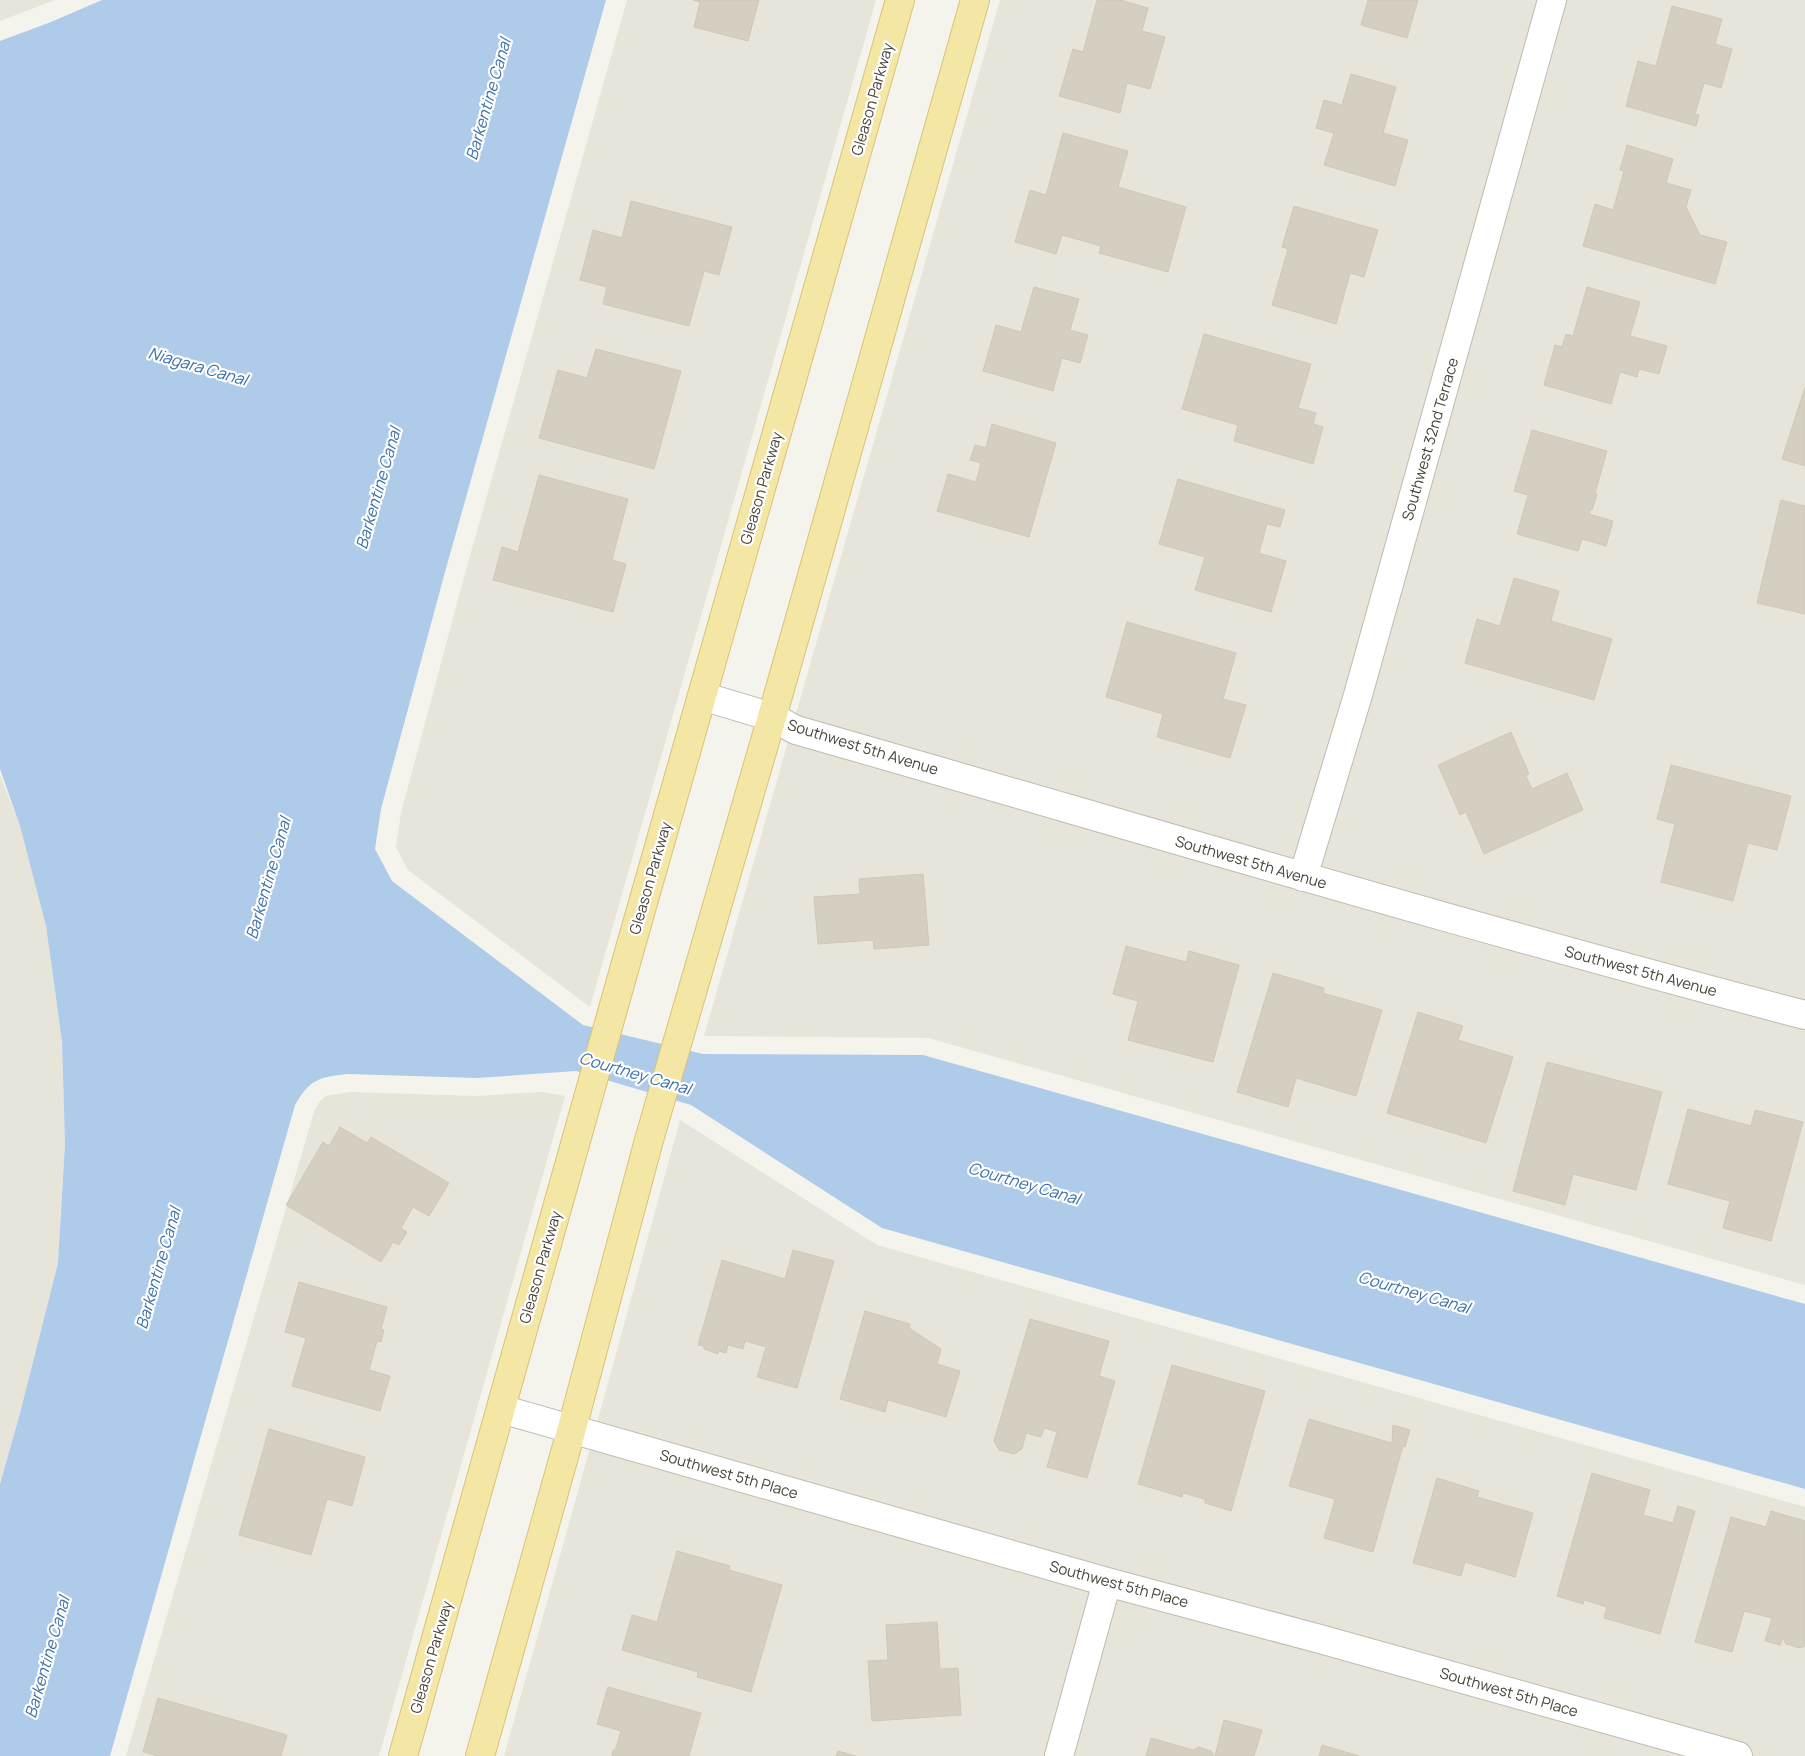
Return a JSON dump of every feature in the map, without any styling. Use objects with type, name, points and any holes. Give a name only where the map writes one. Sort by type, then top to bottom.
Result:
[{"type":"main road","name":"Gleason Parkway","points":[[403,1756],[582,1118],[900,0]]},
{"type":"main road","points":[[480,1756],[572,1428],[649,1140],[772,717],[975,0]]},
{"type":"street","name":"Southwest 32nd Terrace","points":[[1303,877],[1358,695],[1552,0]]},
{"type":"street","name":"Southwest 5th Avenue","points":[[702,696],[772,717],[796,730],[1303,877],[1617,966],[1805,1015]]},
{"type":"street","name":"Southwest 5th Place","points":[[501,1408],[1107,1582],[1738,1756]]},
{"type":"street","points":[[1059,1756],[1107,1582]]},
{"type":"shaded area","points":[[0,0],[55,0],[0,21]]},
{"type":"shaded area","points":[[627,0],[876,0],[590,1007],[408,870],[396,847],[401,813],[464,577]]},
{"type":"shaded area","points":[[1000,0],[1805,0],[1805,1285],[928,1038],[704,1036]]},
{"type":"shaded area","points":[[0,775],[20,826],[46,926],[62,1041],[65,1144],[58,1263],[0,1484]]},
{"type":"shaded area","points":[[350,1092],[477,1096],[543,1092],[565,1096],[379,1756],[126,1756],[314,1112],[319,1102],[326,1096]]},
{"type":"shaded area","points":[[680,1120],[877,1245],[1805,1507],[1805,1756],[504,1756]]},
{"type":"water","points":[[102,0],[606,0],[445,572],[381,809],[375,849],[392,881],[583,1025],[703,1054],[923,1055],[1805,1304],[1805,1489],[882,1228],[691,1105],[576,1071],[477,1078],[338,1075],[316,1081],[300,1096],[295,1105],[110,1756],[0,1756],[0,1484],[58,1263],[65,1144],[62,1041],[46,926],[20,826],[0,769],[0,41]]},
{"type":"building","points":[[693,0],[759,0],[748,41],[694,27],[700,2]]},
{"type":"building","points":[[1097,0],[1120,0],[1148,8],[1142,31],[1165,37],[1150,89],[1127,83],[1120,113],[1059,96],[1073,49],[1083,52]]},
{"type":"building","points":[[1368,0],[1418,0],[1407,38],[1361,25]]},
{"type":"building","points":[[1672,6],[1722,19],[1715,44],[1732,49],[1721,88],[1704,83],[1695,114],[1699,115],[1696,126],[1626,106],[1638,61],[1656,66]]},
{"type":"building","points":[[1351,74],[1396,87],[1383,133],[1408,140],[1395,186],[1324,165],[1334,133],[1316,128],[1324,100],[1342,105]]},
{"type":"building","points":[[1063,133],[1128,151],[1118,187],[1186,207],[1168,272],[1099,253],[1101,246],[1062,235],[1056,254],[1015,242],[1030,190],[1046,195]]},
{"type":"building","points":[[1627,145],[1673,159],[1666,183],[1691,190],[1686,207],[1700,235],[1727,242],[1715,284],[1583,246],[1595,204],[1613,210],[1624,171],[1620,170]]},
{"type":"building","points":[[631,201],[732,227],[719,275],[704,271],[689,326],[603,304],[607,287],[580,280],[593,230],[622,238]]},
{"type":"building","points":[[1294,206],[1378,230],[1364,277],[1350,273],[1336,324],[1272,305],[1288,249],[1282,247]]},
{"type":"building","points":[[1034,287],[1079,299],[1070,330],[1088,335],[1080,363],[1062,358],[1053,391],[983,371],[996,325],[1021,332]]},
{"type":"building","points":[[1587,287],[1640,302],[1630,336],[1667,346],[1659,374],[1639,369],[1637,377],[1620,372],[1611,404],[1544,385],[1555,345],[1562,347],[1566,334],[1573,336]]},
{"type":"building","points":[[1204,334],[1311,364],[1298,408],[1316,413],[1313,424],[1323,427],[1313,464],[1234,441],[1238,425],[1182,409]]},
{"type":"building","points":[[596,349],[681,371],[654,469],[539,438],[558,370],[587,378]]},
{"type":"building","points":[[1805,387],[1805,466],[1782,459]]},
{"type":"building","points":[[992,424],[1056,443],[1029,537],[937,511],[948,474],[976,482],[981,463],[970,460],[975,445],[986,448]]},
{"type":"building","points":[[1532,430],[1607,451],[1595,493],[1597,494],[1589,514],[1613,521],[1606,546],[1582,539],[1578,551],[1517,534],[1528,495],[1514,491]]},
{"type":"building","points":[[539,475],[628,499],[612,560],[626,564],[613,612],[493,580],[502,547],[518,552]]},
{"type":"building","points":[[1178,479],[1285,510],[1280,527],[1267,524],[1259,553],[1286,561],[1271,612],[1195,590],[1205,557],[1159,544]]},
{"type":"building","points":[[1781,500],[1805,506],[1805,614],[1757,603]]},
{"type":"building","points":[[1514,578],[1559,591],[1551,621],[1612,639],[1594,700],[1465,663],[1477,619],[1500,626]]},
{"type":"building","points":[[1127,622],[1236,653],[1223,699],[1246,705],[1230,758],[1157,737],[1163,714],[1106,697]]},
{"type":"building","points":[[1511,732],[1529,774],[1526,776],[1532,789],[1567,773],[1583,810],[1484,854],[1466,812],[1460,815],[1438,765]]},
{"type":"building","points":[[1671,765],[1791,796],[1777,850],[1748,843],[1733,901],[1661,882],[1675,824],[1657,819]]},
{"type":"building","points":[[923,874],[929,945],[874,949],[873,940],[818,944],[814,897],[860,894],[859,879]]},
{"type":"building","points":[[1126,946],[1186,962],[1189,951],[1239,965],[1213,1062],[1128,1040],[1138,1001],[1113,994]]},
{"type":"building","points":[[1273,973],[1324,988],[1323,993],[1382,1010],[1356,1096],[1296,1078],[1288,1107],[1237,1092]]},
{"type":"building","points":[[1418,1012],[1463,1026],[1458,1040],[1513,1057],[1486,1143],[1387,1113]]},
{"type":"building","points":[[1547,1062],[1662,1092],[1636,1190],[1573,1174],[1565,1205],[1513,1191]]},
{"type":"building","points":[[1688,1109],[1751,1126],[1755,1110],[1803,1122],[1771,1241],[1723,1228],[1730,1201],[1668,1184]]},
{"type":"building","points":[[340,1127],[367,1143],[371,1137],[449,1183],[429,1216],[413,1207],[401,1228],[407,1232],[399,1245],[393,1242],[381,1262],[286,1205],[323,1142],[329,1146]]},
{"type":"building","points":[[793,1250],[834,1261],[797,1388],[757,1377],[766,1347],[745,1341],[743,1349],[728,1345],[726,1353],[719,1351],[718,1354],[704,1349],[704,1346],[698,1345],[722,1260],[785,1279]]},
{"type":"building","points":[[299,1282],[387,1307],[381,1329],[384,1330],[381,1342],[377,1341],[369,1370],[390,1376],[380,1411],[292,1386],[306,1338],[285,1332]]},
{"type":"building","points":[[865,1311],[910,1324],[909,1328],[941,1349],[937,1364],[960,1371],[946,1417],[888,1400],[885,1412],[840,1399]]},
{"type":"building","points":[[1030,1319],[1109,1341],[1099,1376],[1115,1381],[1087,1478],[1047,1467],[1057,1432],[1044,1428],[1041,1437],[1026,1433],[1022,1449],[1014,1454],[999,1450],[994,1441]]},
{"type":"building","points":[[1172,1365],[1265,1391],[1231,1511],[1205,1503],[1205,1499],[1183,1493],[1182,1497],[1138,1484]]},
{"type":"building","points":[[1309,1419],[1392,1443],[1393,1425],[1410,1430],[1405,1447],[1403,1446],[1373,1552],[1324,1538],[1335,1499],[1289,1486]]},
{"type":"building","points":[[269,1429],[365,1457],[352,1506],[327,1499],[311,1555],[239,1535]]},
{"type":"building","points":[[1592,1473],[1650,1490],[1643,1515],[1673,1523],[1678,1506],[1695,1511],[1660,1634],[1604,1618],[1607,1607],[1584,1600],[1583,1604],[1557,1596]]},
{"type":"building","points":[[1437,1478],[1479,1491],[1477,1497],[1533,1513],[1515,1577],[1465,1562],[1461,1576],[1413,1563]]},
{"type":"building","points":[[1771,1511],[1805,1521],[1805,1646],[1800,1648],[1786,1644],[1783,1638],[1780,1645],[1765,1641],[1772,1618],[1744,1611],[1732,1652],[1695,1642],[1731,1517],[1766,1527]]},
{"type":"building","points":[[677,1551],[730,1566],[729,1570],[782,1585],[751,1692],[697,1677],[698,1672],[622,1650],[632,1615],[657,1622]]},
{"type":"building","points":[[937,1622],[940,1669],[958,1668],[961,1715],[872,1721],[868,1661],[888,1660],[886,1625]]},
{"type":"building","points":[[608,1687],[701,1713],[689,1756],[612,1756],[621,1731],[597,1724]]},
{"type":"building","points":[[158,1698],[287,1735],[281,1756],[158,1756],[143,1752]]},
{"type":"building","points":[[1224,1720],[1262,1730],[1254,1756],[1215,1756]]},
{"type":"building","points":[[1151,1738],[1193,1750],[1199,1747],[1211,1751],[1214,1756],[1146,1756]]},
{"type":"building","points":[[1322,1745],[1359,1756],[1319,1756]]},
{"type":"building","points":[[838,1751],[856,1756],[836,1756]]},
{"type":"water label","name":"Barkentine Canal","points":[[488,99]]},
{"type":"water label","name":"Niagara Canal","points":[[198,366]]},
{"type":"water label","name":"Barkentine Canal","points":[[378,488]]},
{"type":"water label","name":"Barkentine Canal","points":[[268,878]]},
{"type":"water label","name":"Courtney Canal","points":[[635,1073]]},
{"type":"water label","name":"Courtney Canal","points":[[1024,1183]]},
{"type":"water label","name":"Barkentine Canal","points":[[158,1268]]},
{"type":"water label","name":"Courtney Canal","points":[[1414,1292]]},
{"type":"water label","name":"Barkentine Canal","points":[[47,1657]]}]
